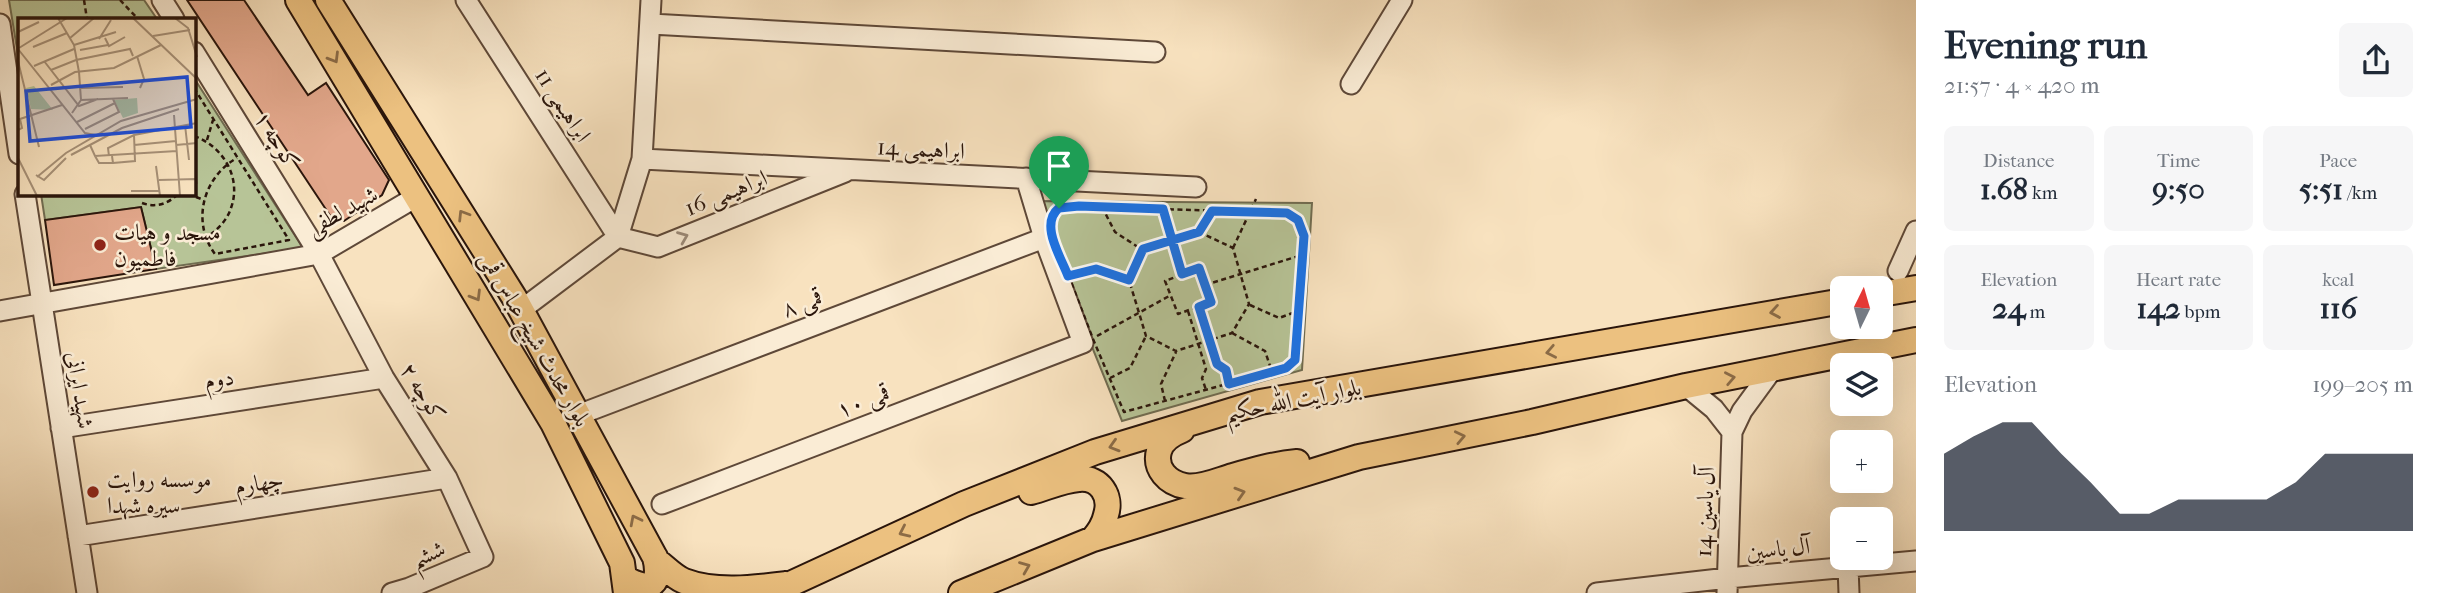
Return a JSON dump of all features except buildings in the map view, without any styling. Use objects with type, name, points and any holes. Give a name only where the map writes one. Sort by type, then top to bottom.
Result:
[{"type":"main road","name":"بلوار محدث شیخ عباس قمی","points":[[298,0],[553,423],[622,563],[625,586]]},
{"type":"main road","name":"بلوار محدث شیخ عباس قمی","points":[[328,0],[521,310],[655,557],[682,580],[698,586],[740,588],[793,583]]},
{"type":"main road","points":[[1894,292],[1916,288]]},
{"type":"main road","name":"بلوار آیت الله حکیم","points":[[771,593],[964,504],[1095,452],[1260,402],[1830,303]]},
{"type":"main road","points":[[961,593],[1093,539],[1359,457],[1532,422],[1686,386],[1916,340]]},
{"type":"main road","points":[[1208,417],[1170,435],[1160,447],[1157,458],[1160,470],[1168,480],[1186,486],[1204,484],[1276,465],[1359,457]]},
{"type":"main road","points":[[964,504],[1023,494],[1078,479],[1092,480],[1106,493],[1108,512],[1093,539]]},
{"type":"main road","points":[[625,586],[641,588],[655,584],[659,573],[655,557]]},
{"type":"street","points":[[162,0],[173,18]]},
{"type":"street","name":"ابراهیمی 11","points":[[466,0],[618,237]]},
{"type":"street","points":[[521,310],[618,237],[642,159],[651,0]]},
{"type":"street","points":[[1351,84],[1402,0]]},
{"type":"street","points":[[0,24],[18,147]]},
{"type":"street","points":[[651,24],[1155,52]]},
{"type":"street","name":"کوچه ۱","points":[[196,55],[319,254]]},
{"type":"street","name":"ابراهیمی 14","points":[[642,159],[1196,187]]},
{"type":"street","name":"ابراهیمی 16","points":[[618,237],[657,247],[851,170]]},
{"type":"street","points":[[1026,178],[1044,238],[1088,341]]},
{"type":"street","name":"شهید ایرانی","points":[[25,196],[87,593]]},
{"type":"street","name":"شهید لطفی","points":[[0,311],[319,254],[416,197]]},
{"type":"street","points":[[1907,269],[1916,231]]},
{"type":"street","name":"قمی ۸","points":[[578,415],[1044,238]]},
{"type":"street","name":"کوچه ۲","points":[[319,254],[384,378],[447,478],[483,557]]},
{"type":"street","name":"قمی ۱۰","points":[[662,504],[1088,341]]},
{"type":"street","points":[[1686,386],[1714,409],[1732,432],[1742,411],[1772,370]]},
{"type":"street","name":"دوم","points":[[61,428],[384,378]]},
{"type":"street","name":"آل یاسین 14","points":[[1727,586],[1732,432]]},
{"type":"street","name":"چهارم","points":[[78,536],[447,478]]},
{"type":"street","name":"ششم","points":[[392,593],[483,557]]},
{"type":"street","name":"آل یاسین","points":[[1893,563],[1916,561]]},
{"type":"street","name":"آل یاسین","points":[[1597,593],[1727,586],[1830,569]]},
{"type":"street","points":[[1848,570],[1849,593]]},
{"type":"path","points":[[84,0],[87,18]]},
{"type":"path","points":[[120,0],[137,18]]},
{"type":"path","points":[[196,91],[289,240],[215,254],[206,238],[202,216],[204,200],[216,176],[237,158]]},
{"type":"path","points":[[207,140],[213,120]]},
{"type":"path","points":[[196,137],[207,140],[217,148],[228,163],[233,181],[232,209],[218,229],[206,238]]},
{"type":"path","points":[[1161,185],[1163,209],[1182,274]]},
{"type":"path","points":[[142,203],[155,206],[165,204],[176,196]]},
{"type":"path","points":[[193,196],[204,200]]},
{"type":"path","points":[[1146,336],[1176,351],[1232,333],[1249,304],[1233,248],[1255,199]]},
{"type":"path","points":[[1067,206],[1163,209],[1287,213],[1298,220],[1304,236],[1295,360],[1286,368],[1124,412],[1110,378],[1088,341],[1053,237],[1050,219],[1054,213],[1067,206]]},
{"type":"path","points":[[1102,206],[1115,232],[1143,249]]},
{"type":"path","points":[[1199,232],[1212,211]]},
{"type":"path","points":[[1110,378],[1130,368],[1146,336],[1129,280],[1143,249],[1199,232],[1233,248]]},
{"type":"path","points":[[1205,285],[1303,255]]},
{"type":"path","points":[[1199,268],[1205,285],[1211,302],[1178,314],[1166,281],[1199,268]]},
{"type":"path","points":[[1068,276],[1096,269],[1129,280]]},
{"type":"path","points":[[1088,341],[1171,295]]},
{"type":"path","points":[[1249,304],[1279,318],[1298,311]]},
{"type":"path","points":[[1199,307],[1217,364],[1226,370],[1237,409]]},
{"type":"path","points":[[1188,311],[1206,369],[1202,378],[1206,390]]},
{"type":"path","points":[[1232,333],[1265,351],[1272,372]]},
{"type":"path","points":[[1165,401],[1161,384],[1176,351]]},
{"type":"green space","points":[[9,0],[144,0],[156,18],[18,18],[18,55]]},
{"type":"green space","points":[[196,81],[303,248],[156,269],[141,207],[45,220],[41,196],[196,196]]},
{"type":"green space","points":[[1033,201],[1312,203],[1302,370],[1122,421]]},
{"type":"place","name":"مسجد و هیات فاطمیون","points":[[100,245]]},
{"type":"place","name":"موسسه روایت سیره شهدا","points":[[93,492]]},
{"type":"route","points":[[1059,208],[1050,219],[1049,225],[1068,276],[1096,269],[1129,280],[1143,249],[1172,240],[1199,232],[1212,211],[1287,213],[1298,220],[1304,236],[1295,360],[1286,368],[1229,384],[1226,370],[1217,364],[1199,307],[1211,302],[1199,268],[1182,274],[1172,240],[1163,209],[1079,206],[1059,208]]}]
